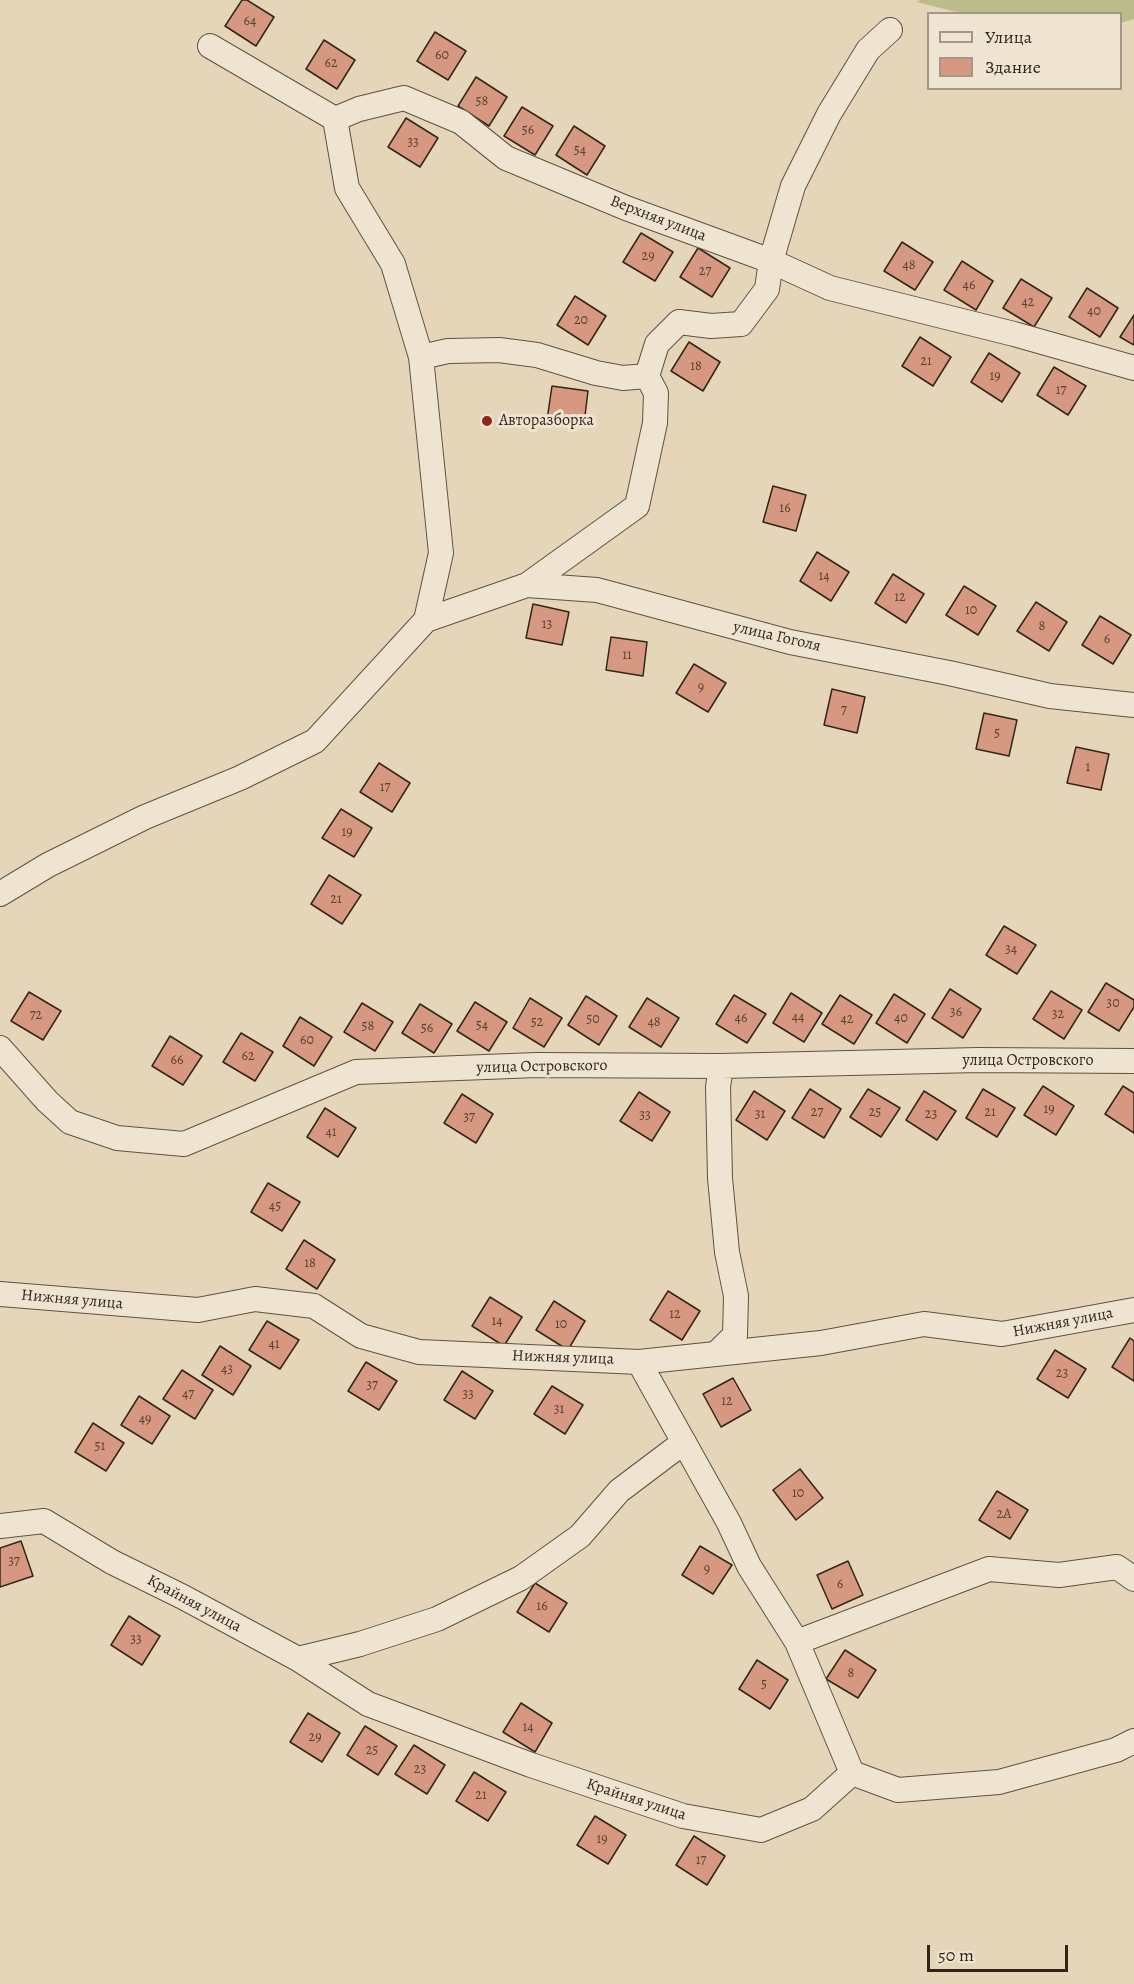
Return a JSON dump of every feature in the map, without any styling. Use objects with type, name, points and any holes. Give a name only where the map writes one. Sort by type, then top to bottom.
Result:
[{"type":"street","points":[[527,585],[638,506],[655,423],[656,393],[647,376],[657,344],[679,322],[711,326],[741,324],[767,289],[771,261],[793,186],[829,114],[868,50],[890,30]]},
{"type":"street","points":[[0,894],[48,864],[145,817],[240,778],[315,741],[426,620],[441,554],[421,357],[393,264],[347,188],[335,119],[210,45]]},
{"type":"street","name":"Верхняя улица","points":[[335,119],[358,109],[404,98],[461,122],[506,158],[626,208],[771,261],[830,288],[1014,334],[1134,368]]},
{"type":"street","points":[[421,357],[448,351],[498,350],[537,355],[596,373],[623,378],[647,376]]},
{"type":"street","name":"улица Гоголя","points":[[426,620],[527,585],[597,590],[790,642],[949,673],[1050,696],[1134,705]]},
{"type":"street","name":"улица Островского","points":[[0,1048],[47,1101],[70,1122],[117,1138],[184,1144],[356,1072],[537,1065],[721,1066],[978,1060],[1134,1061]]},
{"type":"street","points":[[716,1354],[735,1335],[736,1296],[727,1252],[720,1178],[718,1087],[721,1066]]},
{"type":"street","name":"Нижняя улица","points":[[0,1294],[198,1310],[255,1299],[314,1306],[361,1336],[418,1352],[639,1362],[821,1343],[924,1324],[1002,1334],[1134,1310]]},
{"type":"street","points":[[639,1362],[729,1524],[749,1566],[797,1641],[852,1773],[898,1790],[999,1782],[1116,1750],[1134,1741]]},
{"type":"street","points":[[298,1659],[360,1644],[437,1618],[521,1578],[580,1536],[619,1491],[684,1442]]},
{"type":"street","name":"Крайняя улица","points":[[0,1526],[44,1521],[112,1562],[298,1659],[368,1704],[531,1765],[683,1816],[761,1830],[812,1809],[852,1773]]},
{"type":"street","points":[[797,1641],[989,1569],[1059,1575],[1117,1567],[1134,1579]]},
{"type":"green space","points":[[920,0],[1134,0],[1134,19],[1122,23],[1122,12],[956,12],[917,2]]},
{"type":"building","points":[[242,0],[247,0],[274,17],[256,46],[225,26]]},
{"type":"building","points":[[435,32],[466,51],[448,80],[417,61]]},
{"type":"building","points":[[324,40],[355,60],[337,89],[306,69]]},
{"type":"building","points":[[476,77],[507,97],[489,126],[458,106]]},
{"type":"building","points":[[522,107],[553,126],[535,155],[504,136]]},
{"type":"building","points":[[406,118],[438,138],[420,167],[388,147]]},
{"type":"building","points":[[574,126],[605,146],[587,175],[556,155]]},
{"type":"building","points":[[641,233],[673,252],[655,281],[623,262]]},
{"type":"building","points":[[902,242],[933,262],[915,290],[884,271]]},
{"type":"building","points":[[698,248],[730,268],[712,297],[680,277]]},
{"type":"building","points":[[962,261],[993,281],[976,310],[944,290]]},
{"type":"building","points":[[1021,279],[1052,298],[1034,327],[1003,308]]},
{"type":"building","points":[[1087,288],[1118,308],[1100,337],[1069,317]]},
{"type":"building","points":[[575,296],[606,316],[588,345],[557,325]]},
{"type":"building","points":[[1134,315],[1134,345],[1120,337]]},
{"type":"building","points":[[920,337],[951,357],[933,386],[902,366]]},
{"type":"building","points":[[689,342],[720,362],[703,391],[671,371]]},
{"type":"building","points":[[989,353],[1020,373],[1002,402],[971,382]]},
{"type":"building","points":[[1054,367],[1086,386],[1068,415],[1037,395]]},
{"type":"building","points":[[552,386],[588,391],[584,424],[547,420]]},
{"type":"building","points":[[773,486],[806,495],[796,531],[763,522]]},
{"type":"building","points":[[817,552],[849,572],[831,601],[800,581]]},
{"type":"building","points":[[893,574],[924,594],[906,623],[875,603]]},
{"type":"building","points":[[964,586],[996,606],[978,635],[946,615]]},
{"type":"building","points":[[1036,602],[1067,622],[1049,651],[1017,631]]},
{"type":"building","points":[[533,604],[569,612],[562,645],[526,638]]},
{"type":"building","points":[[1100,616],[1131,635],[1113,664],[1082,645]]},
{"type":"building","points":[[611,637],[647,642],[643,676],[606,670]]},
{"type":"building","points":[[694,664],[726,683],[708,712],[676,693]]},
{"type":"building","points":[[832,689],[865,697],[857,733],[824,725]]},
{"type":"building","points":[[984,713],[1017,720],[1009,756],[976,749]]},
{"type":"building","points":[[1076,747],[1109,754],[1101,790],[1067,783]]},
{"type":"building","points":[[379,763],[410,783],[392,812],[360,792]]},
{"type":"building","points":[[341,809],[372,828],[354,857],[322,838]]},
{"type":"building","points":[[329,875],[361,895],[342,924],[311,904]]},
{"type":"building","points":[[1004,926],[1036,945],[1017,974],[986,955]]},
{"type":"building","points":[[1106,983],[1134,1000],[1134,1007],[1119,1031],[1088,1012]]},
{"type":"building","points":[[950,989],[981,1009],[963,1038],[932,1018]]},
{"type":"building","points":[[1051,991],[1082,1010],[1064,1039],[1033,1019]]},
{"type":"building","points":[[29,992],[61,1011],[43,1040],[11,1021]]},
{"type":"building","points":[[791,993],[822,1013],[804,1042],[773,1023]]},
{"type":"building","points":[[894,994],[925,1014],[907,1043],[876,1023]]},
{"type":"building","points":[[734,995],[766,1014],[747,1043],[716,1024]]},
{"type":"building","points":[[840,995],[872,1015],[854,1044],[822,1024]]},
{"type":"building","points":[[586,996],[617,1016],[599,1045],[568,1025]]},
{"type":"building","points":[[530,998],[562,1018],[544,1047],[513,1028]]},
{"type":"building","points":[[647,998],[679,1018],[661,1047],[629,1027]]},
{"type":"building","points":[[475,1002],[507,1022],[489,1051],[457,1031]]},
{"type":"building","points":[[362,1003],[393,1022],[375,1051],[344,1032]]},
{"type":"building","points":[[420,1004],[452,1024],[434,1053],[402,1033]]},
{"type":"building","points":[[300,1017],[332,1037],[314,1066],[283,1046]]},
{"type":"building","points":[[241,1033],[273,1052],[255,1081],[223,1062]]},
{"type":"building","points":[[170,1036],[202,1056],[183,1085],[152,1066]]},
{"type":"building","points":[[1043,1086],[1074,1106],[1056,1135],[1024,1115]]},
{"type":"building","points":[[1123,1086],[1134,1093],[1134,1133],[1105,1114]]},
{"type":"building","points":[[810,1089],[841,1109],[824,1138],[792,1118]]},
{"type":"building","points":[[868,1089],[900,1108],[881,1137],[850,1117]]},
{"type":"building","points":[[983,1089],[1015,1108],[997,1137],[966,1118]]},
{"type":"building","points":[[754,1091],[785,1111],[767,1140],[736,1120]]},
{"type":"building","points":[[924,1091],[956,1111],[937,1140],[906,1120]]},
{"type":"building","points":[[639,1092],[670,1112],[652,1141],[620,1121]]},
{"type":"building","points":[[462,1094],[493,1114],[476,1143],[444,1123]]},
{"type":"building","points":[[325,1108],[356,1128],[338,1157],[307,1137]]},
{"type":"building","points":[[268,1183],[300,1202],[282,1231],[251,1212]]},
{"type":"building","points":[[304,1240],[335,1260],[317,1289],[286,1269]]},
{"type":"building","points":[[668,1291],[700,1311],[682,1340],[650,1320]]},
{"type":"building","points":[[490,1297],[522,1317],[504,1346],[472,1326]]},
{"type":"building","points":[[554,1301],[585,1321],[568,1350],[536,1330]]},
{"type":"building","points":[[267,1321],[299,1340],[280,1369],[249,1350]]},
{"type":"building","points":[[1130,1338],[1134,1341],[1134,1381],[1112,1367]]},
{"type":"building","points":[[220,1346],[251,1366],[233,1395],[202,1375]]},
{"type":"building","points":[[1055,1350],[1086,1369],[1068,1398],[1037,1379]]},
{"type":"building","points":[[366,1362],[397,1381],[379,1410],[348,1391]]},
{"type":"building","points":[[182,1370],[213,1390],[195,1419],[163,1399]]},
{"type":"building","points":[[462,1371],[493,1391],[475,1419],[444,1400]]},
{"type":"building","points":[[733,1378],[751,1410],[721,1427],[703,1394]]},
{"type":"building","points":[[552,1386],[583,1405],[565,1434],[534,1414]]},
{"type":"building","points":[[139,1396],[170,1416],[152,1444],[121,1425]]},
{"type":"building","points":[[93,1423],[124,1443],[106,1471],[75,1452]]},
{"type":"building","points":[[800,1469],[823,1498],[796,1520],[773,1490]]},
{"type":"building","points":[[997,1491],[1028,1510],[1010,1539],[979,1520]]},
{"type":"building","points":[[21,1541],[33,1576],[0,1587],[0,1548]]},
{"type":"building","points":[[700,1546],[732,1565],[713,1594],[682,1575]]},
{"type":"building","points":[[848,1561],[863,1595],[832,1609],[817,1575]]},
{"type":"building","points":[[535,1583],[567,1603],[549,1632],[517,1612]]},
{"type":"building","points":[[129,1616],[160,1636],[142,1665],[111,1645]]},
{"type":"building","points":[[845,1650],[876,1670],[858,1698],[826,1679]]},
{"type":"building","points":[[757,1660],[788,1680],[770,1709],[739,1689]]},
{"type":"building","points":[[521,1703],[552,1723],[535,1752],[503,1732]]},
{"type":"building","points":[[308,1713],[340,1733],[322,1762],[290,1742]]},
{"type":"building","points":[[365,1726],[397,1746],[378,1775],[347,1755]]},
{"type":"building","points":[[414,1745],[445,1765],[427,1794],[395,1774]]},
{"type":"building","points":[[474,1772],[506,1792],[488,1821],[456,1801]]},
{"type":"building","points":[[595,1816],[626,1835],[608,1864],[577,1845]]},
{"type":"building","points":[[694,1836],[725,1856],[707,1885],[676,1865]]},
{"type":"place","name":"Авторазборка","points":[[487,421]]}]
